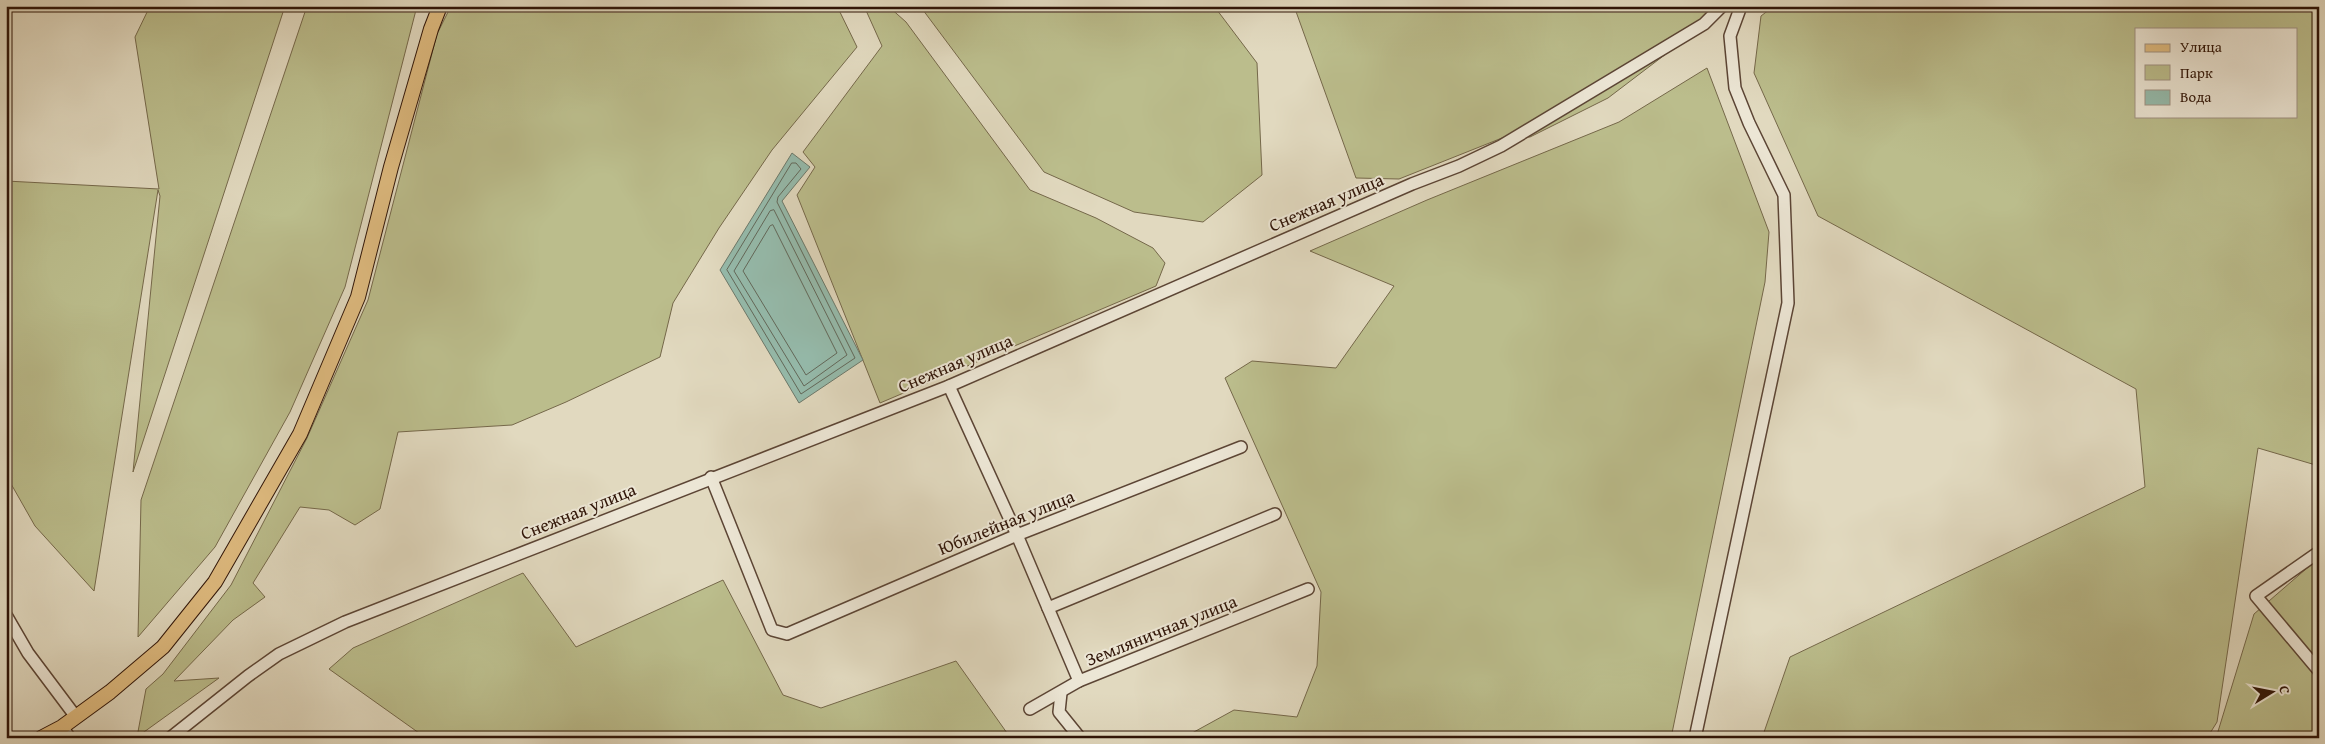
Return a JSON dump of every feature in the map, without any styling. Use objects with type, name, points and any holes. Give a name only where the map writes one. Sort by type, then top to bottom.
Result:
[{"type":"main road","points":[[41,738],[66,732],[76,718],[110,692],[163,646],[215,582],[300,434],[358,297],[391,167],[431,29],[440,6]]},
{"type":"street","name":"Снежная улица","points":[[170,738],[279,654],[345,622],[711,477],[949,386],[1412,184],[1459,166],[1501,146],[1704,24],[1722,6]]},
{"type":"street","points":[[1695,738],[1788,303],[1784,195],[1749,123],[1736,88],[1730,36],[1741,6]]},
{"type":"street","points":[[949,386],[1017,535],[1079,682]]},
{"type":"street","name":"Юбилейная улица","points":[[711,477],[772,630],[787,634],[1017,535],[1241,447]]},
{"type":"street","points":[[1048,608],[1276,514]]},
{"type":"street","points":[[2319,552],[2256,596],[2319,672]]},
{"type":"street","name":"Земляничная улица","points":[[1030,709],[1079,682],[1308,589]]},
{"type":"street","points":[[6,615],[28,654],[76,718]]},
{"type":"street","points":[[1061,693],[1059,712],[1080,738]]},
{"type":"green space","points":[[150,6],[285,6],[133,472],[160,196],[158,190],[94,591],[35,526],[6,475],[6,181],[159,189],[135,37]]},
{"type":"green space","points":[[307,6],[417,6],[345,287],[290,412],[215,547],[138,637],[141,500]]},
{"type":"green space","points":[[451,6],[837,6],[857,47],[772,150],[719,228],[673,303],[660,357],[566,402],[512,425],[398,432],[380,509],[355,525],[329,510],[300,507],[253,583],[265,597],[233,620],[174,681],[219,678],[137,737],[146,689],[163,674],[231,585],[307,438],[368,300],[437,34]]},
{"type":"green space","points":[[864,6],[888,6],[906,22],[1030,190],[1096,218],[1153,248],[1165,263],[1156,286],[880,403],[797,195],[815,167],[803,152],[882,46]]},
{"type":"green space","points":[[920,6],[1214,6],[1257,63],[1262,175],[1203,222],[1134,212],[1044,172]]},
{"type":"green space","points":[[1294,6],[1729,6],[1608,98],[1530,137],[1507,136],[1399,179],[1356,178]]},
{"type":"green space","points":[[1774,6],[2319,6],[2319,466],[2258,448],[2217,722],[2207,738],[1762,738],[1790,657],[2145,487],[2136,389],[1818,216],[1754,73],[1761,16]]},
{"type":"green space","points":[[1707,68],[1769,232],[1765,282],[1671,738],[1183,738],[1234,710],[1297,717],[1317,666],[1321,592],[1225,378],[1252,361],[1336,368],[1394,286],[1310,251],[1427,200],[1619,122]]},
{"type":"green space","points":[[2314,562],[2319,568],[2319,738],[2216,738],[2254,614]]},
{"type":"green space","points":[[523,573],[576,647],[723,580],[783,695],[821,708],[956,661],[1007,733],[1025,738],[426,738],[329,669],[353,648]]},
{"type":"water","points":[[792,153],[810,167],[782,201],[863,360],[799,403],[720,270]]}]
